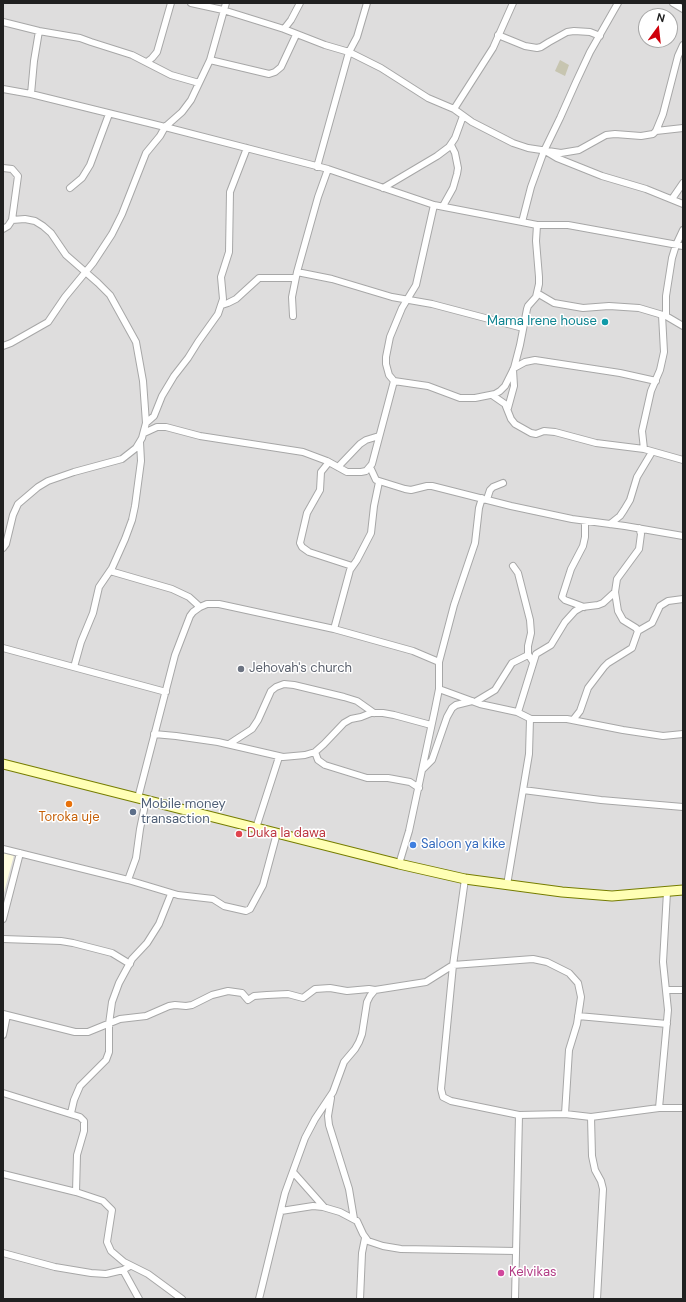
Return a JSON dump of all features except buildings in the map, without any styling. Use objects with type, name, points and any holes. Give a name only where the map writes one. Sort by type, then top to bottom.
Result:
[{"type":"street","points":[[147,62],[157,52],[171,3]]},
{"type":"street","points":[[191,3],[223,10],[284,29],[296,35],[349,52],[381,68],[428,98],[454,109],[472,122],[513,143],[528,148],[561,153],[570,152],[578,150],[606,135],[615,134],[641,136],[683,128]]},
{"type":"street","points":[[3,346],[48,322],[65,297],[93,263],[112,234],[122,214],[144,156],[160,136],[165,127],[182,112],[191,100],[210,60],[226,3]]},
{"type":"street","points":[[284,29],[291,20],[300,3]]},
{"type":"street","points":[[317,167],[349,52],[357,37],[367,3]]},
{"type":"street","points":[[454,109],[493,48],[513,3]]},
{"type":"street","points":[[522,222],[531,187],[544,151],[584,64],[618,3]]},
{"type":"street","points":[[673,3],[683,9]]},
{"type":"street","points":[[3,22],[39,31],[80,38],[132,55],[170,75],[199,83]]},
{"type":"street","points":[[31,94],[39,31]]},
{"type":"street","points":[[498,35],[525,46],[537,48],[567,32],[590,32],[600,36]]},
{"type":"street","points":[[210,60],[269,74],[275,72],[281,67],[292,47],[296,35]]},
{"type":"street","points":[[656,132],[663,114],[678,56],[683,45]]},
{"type":"street","points":[[3,89],[31,94],[328,169],[434,204],[537,225],[568,225],[683,246]]},
{"type":"street","points":[[70,188],[82,178],[90,165],[109,114]]},
{"type":"street","points":[[383,188],[437,156],[451,145],[463,116]]},
{"type":"street","points":[[443,206],[453,188],[458,174],[455,152],[451,145]]},
{"type":"street","points":[[146,423],[154,416],[162,396],[174,376],[214,320],[222,305],[223,294],[220,281],[229,252],[230,192],[247,148]]},
{"type":"street","points":[[544,151],[587,170],[646,189],[683,203]]},
{"type":"street","points":[[3,168],[12,169],[18,176],[12,220],[8,226],[3,229]]},
{"type":"street","points":[[292,316],[292,297],[296,275],[318,197],[328,169]]},
{"type":"street","points":[[672,199],[683,183]]},
{"type":"street","points":[[434,204],[416,285],[407,300],[390,337],[386,357],[387,370],[394,381],[428,386],[460,398],[475,398],[492,395],[500,391],[505,386],[513,369],[520,345],[528,306],[536,297],[539,277],[536,254],[537,225]]},
{"type":"street","points":[[3,548],[6,544],[13,514],[18,504],[34,490],[48,481],[74,472],[122,459],[140,442],[146,423],[143,381],[136,342],[110,295],[86,271],[66,255],[51,233],[43,226],[35,221],[25,219],[12,220]]},
{"type":"street","points":[[644,449],[642,430],[648,404],[660,370],[664,352],[664,316],[667,286],[676,245],[683,230]]},
{"type":"street","points":[[222,305],[236,299],[259,278],[296,275],[332,279],[407,300],[425,303],[523,328]]},
{"type":"street","points":[[536,294],[547,300],[563,305],[583,308],[609,306],[629,307],[651,311],[683,326]]},
{"type":"street","points":[[513,369],[526,362],[535,360],[620,373],[656,381]]},
{"type":"street","points":[[508,408],[514,386],[513,369]]},
{"type":"street","points":[[144,433],[157,427],[166,426],[200,436],[303,452],[329,462],[347,472],[366,471],[374,459],[394,381]]},
{"type":"street","points":[[492,395],[501,400],[508,408],[515,424],[531,433],[536,434],[546,431],[555,432],[596,443],[644,449],[683,460]]},
{"type":"street","points":[[338,467],[360,444],[366,440],[379,436]]},
{"type":"street","points":[[74,667],[81,642],[93,613],[99,587],[110,571],[125,539],[133,514],[141,461],[140,442]]},
{"type":"street","points":[[610,524],[620,516],[630,500],[639,473],[652,452]]},
{"type":"street","points":[[329,462],[321,472],[320,490],[307,513],[300,543],[302,547],[309,552],[352,566]]},
{"type":"street","points":[[370,467],[375,479],[379,482],[408,490],[432,486],[511,506],[585,521],[639,528],[683,536]]},
{"type":"street","points":[[334,629],[346,582],[352,566],[357,560],[371,533],[379,482]]},
{"type":"street","points":[[399,864],[408,836],[419,788],[439,689],[439,662],[454,605],[475,543],[478,513],[484,499],[492,487],[503,483]]},
{"type":"street","points":[[585,521],[585,537],[583,546],[571,569],[562,597],[565,600],[584,607],[598,606],[615,592]]},
{"type":"street","points":[[638,631],[636,628],[623,620],[618,611],[615,592],[617,579],[639,549],[641,534],[639,528]]},
{"type":"street","points":[[513,566],[520,578],[530,620],[531,633],[528,646],[528,655],[533,662]]},
{"type":"street","points":[[110,571],[172,589],[189,597],[200,607]]},
{"type":"street","points":[[573,720],[580,711],[588,688],[608,663],[632,648],[638,631],[652,623],[658,610],[663,604],[672,600],[683,599]]},
{"type":"street","points":[[128,880],[136,858],[142,799],[154,734],[175,655],[190,616],[200,607],[207,604],[224,605],[334,629],[413,651],[439,662]]},
{"type":"street","points":[[518,712],[536,654],[546,649],[555,641],[569,617],[584,607]]},
{"type":"street","points":[[3,648],[166,692]]},
{"type":"street","points":[[423,769],[432,760],[447,717],[452,708],[456,704],[474,702],[495,690],[512,663],[528,655]]},
{"type":"street","points":[[229,744],[252,728],[258,720],[271,691],[284,684],[344,697],[362,704],[374,713]]},
{"type":"street","points":[[439,689],[474,702],[518,712],[530,719],[573,720],[663,736],[683,734]]},
{"type":"street","points":[[154,734],[229,744],[279,757],[299,756],[315,752],[348,720],[374,713],[394,715],[431,724]]},
{"type":"street","points":[[507,885],[529,754],[530,719]]},
{"type":"street","points":[[315,752],[318,760],[325,765],[366,778],[395,779],[410,782],[419,788]]},
{"type":"street","points":[[256,828],[279,757]]},
{"type":"street","points":[[3,764],[399,864],[465,879],[562,892],[612,896],[683,890]]},
{"type":"street","points":[[523,790],[601,800],[683,807]]},
{"type":"street","points":[[3,849],[128,880],[171,894],[213,899],[228,907],[248,911],[253,906],[264,880],[277,833]]},
{"type":"street","points":[[3,919],[20,853]]},
{"type":"street","points":[[465,879],[453,965],[441,1094],[447,1100],[520,1114],[564,1114],[591,1117],[660,1108],[683,1108]]},
{"type":"street","points":[[660,1108],[668,1010],[663,962],[667,892]]},
{"type":"street","points":[[71,1114],[74,1100],[80,1086],[106,1060],[109,1052],[109,1024],[112,1002],[119,983],[130,964],[147,943],[159,924],[171,894]]},
{"type":"street","points":[[3,939],[61,941],[73,943],[112,953],[130,964]]},
{"type":"street","points":[[3,1035],[5,1015],[75,1032],[88,1032],[120,1019],[146,1016],[169,1006],[192,1005],[206,997],[228,991],[242,993],[248,1000],[254,996],[283,994],[290,994],[303,998],[315,989],[330,988],[347,991],[369,989],[375,990],[426,982],[453,965],[533,959],[547,962],[569,972],[578,983],[581,998],[569,1050],[564,1114]]},
{"type":"street","points":[[259,1299],[281,1211],[309,1128],[331,1094],[344,1062],[359,1042],[362,1034],[367,1002],[375,990]]},
{"type":"street","points":[[666,990],[683,990]]},
{"type":"street","points":[[578,1016],[667,1024]]},
{"type":"street","points":[[3,1093],[82,1118],[85,1124],[77,1155],[76,1192]]},
{"type":"street","points":[[331,1094],[328,1116],[329,1125],[349,1189],[354,1219]]},
{"type":"street","points":[[515,1299],[520,1114]]},
{"type":"street","points":[[591,1117],[592,1156],[595,1170],[601,1180],[603,1189],[597,1299]]},
{"type":"street","points":[[293,1172],[324,1207]]},
{"type":"street","points":[[3,1174],[101,1199],[109,1206],[112,1212],[108,1246],[118,1258],[130,1266],[148,1274],[182,1299]]},
{"type":"street","points":[[281,1211],[313,1206],[324,1207],[340,1212],[357,1221],[368,1241],[383,1246],[401,1249],[516,1252]]},
{"type":"street","points":[[360,1299],[362,1253],[365,1238]]},
{"type":"street","points":[[3,1253],[55,1267],[91,1274],[106,1274],[123,1270],[130,1266]]},
{"type":"street","points":[[123,1270],[139,1299]]},
{"type":"shaded area","points":[[3,3],[683,3],[683,1299],[3,1299]]},
{"type":"shaded area","points":[[560,60],[569,65],[565,76],[555,71]]},
{"type":"shaded area","points":[[3,853],[14,855],[3,896]]},
{"type":"place","name":"Mama Irene house","points":[[605,322]]},
{"type":"place","name":"Jehovah's church","points":[[241,669]]},
{"type":"place","name":"Toroka uje","points":[[69,804]]},
{"type":"place","name":"Mobile money transaction","points":[[133,812]]},
{"type":"place","name":"Duka la dawa","points":[[239,834]]},
{"type":"place","name":"Saloon ya kike","points":[[413,845]]},
{"type":"place","name":"Kelvikas","points":[[501,1273]]}]
